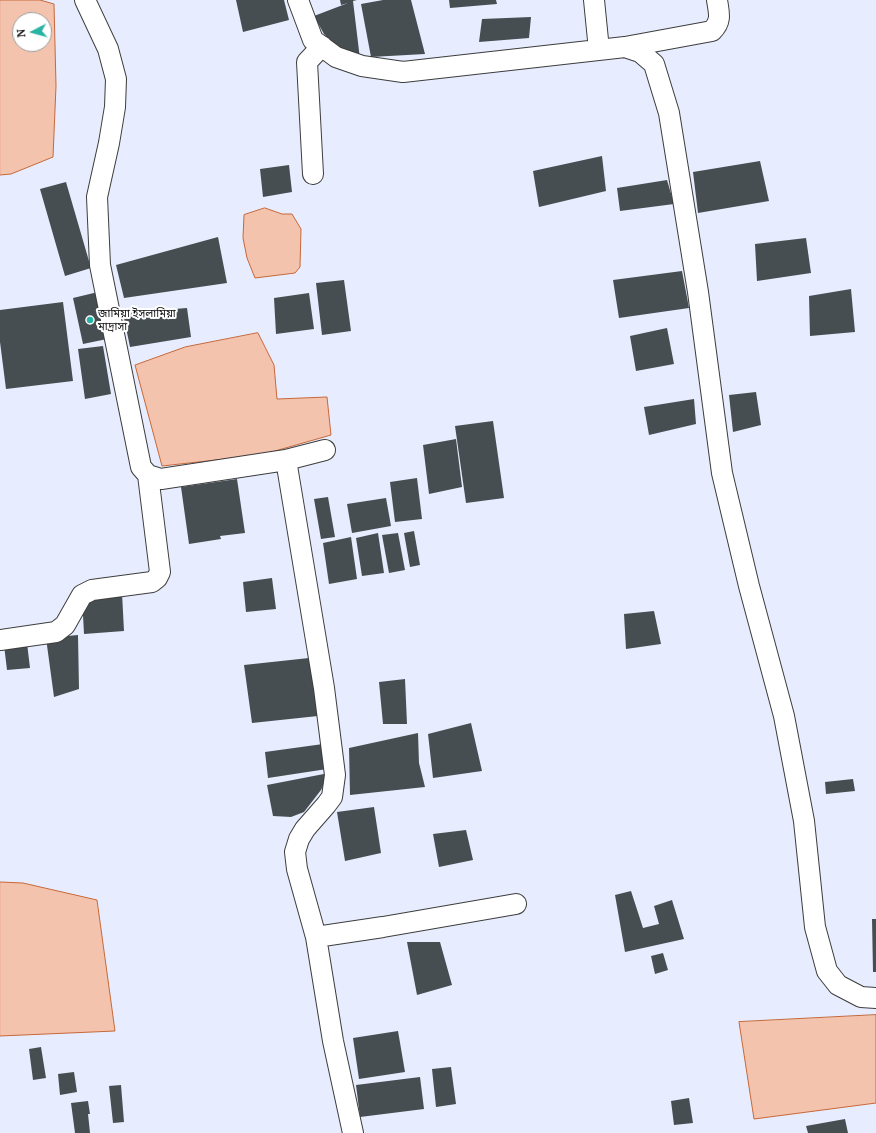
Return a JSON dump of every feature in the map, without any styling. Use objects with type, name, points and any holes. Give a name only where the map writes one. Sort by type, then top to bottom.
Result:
[{"type":"street","points":[[0,640],[56,632],[66,625],[82,595],[92,590],[152,582],[157,578],[160,572],[148,475],[142,466],[100,265],[97,197],[115,107],[116,79],[108,49],[85,0]]},
{"type":"street","points":[[298,0],[313,40],[336,57],[362,66],[403,72],[625,47],[712,31],[718,25],[720,15],[717,0]]},
{"type":"street","points":[[594,0],[599,50]]},
{"type":"street","points":[[313,174],[307,62],[322,46]]},
{"type":"street","points":[[625,47],[640,52],[654,64],[669,114],[698,292],[722,474],[748,586],[784,716],[804,821],[816,928],[825,964],[827,971],[838,985],[861,997],[876,998]]},
{"type":"street","points":[[148,475],[161,479],[286,460],[325,450]]},
{"type":"street","points":[[286,460],[324,688],[335,775],[332,797],[305,829],[299,839],[295,852],[316,937],[333,1041],[352,1132]]},
{"type":"street","points":[[316,937],[516,904]]},
{"type":"shaded area","points":[[0,0],[40,0],[54,4],[56,86],[53,157],[11,174],[0,175]]},
{"type":"shaded area","points":[[265,208],[282,214],[292,214],[301,229],[300,267],[295,273],[255,278],[247,258],[243,238],[244,215]]},
{"type":"shaded area","points":[[258,333],[274,365],[277,399],[327,397],[331,435],[261,455],[162,466],[135,365],[185,347]]},
{"type":"shaded area","points":[[0,882],[23,883],[97,900],[115,1031],[0,1036]]},
{"type":"shaded area","points":[[876,1015],[876,1103],[754,1119],[739,1022]]},
{"type":"building","points":[[236,0],[284,0],[289,20],[243,32]]},
{"type":"building","points":[[340,0],[357,0],[353,1],[360,59],[337,47],[324,34],[314,16],[348,3],[341,5]]},
{"type":"building","points":[[383,0],[411,0],[425,54],[371,57],[361,4]]},
{"type":"building","points":[[449,0],[496,0],[497,4],[450,8]]},
{"type":"building","points":[[531,17],[529,38],[479,42],[482,19]]},
{"type":"building","points":[[602,156],[606,191],[539,207],[533,171]]},
{"type":"building","points":[[760,161],[769,201],[698,213],[693,172]]},
{"type":"building","points":[[289,165],[292,192],[263,197],[260,169]]},
{"type":"building","points":[[667,180],[674,204],[620,211],[617,188]]},
{"type":"building","points":[[66,182],[91,268],[65,276],[40,189]]},
{"type":"building","points":[[218,237],[227,283],[124,298],[116,265]]},
{"type":"building","points":[[806,238],[811,273],[757,281],[755,244]]},
{"type":"building","points":[[682,271],[689,308],[619,318],[613,280]]},
{"type":"building","points":[[344,280],[351,331],[322,335],[316,283]]},
{"type":"building","points":[[851,289],[855,332],[810,336],[809,296]]},
{"type":"building","points":[[98,292],[107,339],[83,344],[73,298]]},
{"type":"building","points":[[309,293],[314,329],[276,334],[274,298]]},
{"type":"building","points":[[63,302],[73,381],[6,389],[0,342],[0,310]]},
{"type":"building","points":[[187,308],[191,337],[130,347],[123,313]]},
{"type":"building","points":[[667,328],[674,364],[636,371],[630,336]]},
{"type":"building","points":[[103,346],[111,394],[85,399],[78,349]]},
{"type":"building","points":[[756,392],[761,425],[733,432],[729,395]]},
{"type":"building","points":[[694,399],[696,424],[649,435],[644,407]]},
{"type":"building","points":[[493,421],[504,498],[466,503],[455,426]]},
{"type":"building","points":[[456,439],[462,487],[429,494],[423,445]]},
{"type":"building","points":[[417,478],[422,519],[395,522],[390,482]]},
{"type":"building","points":[[237,479],[245,533],[220,536],[221,539],[189,544],[181,487]]},
{"type":"building","points":[[328,497],[335,537],[321,539],[314,499]]},
{"type":"building","points":[[386,498],[391,526],[352,533],[347,504]]},
{"type":"building","points":[[414,531],[420,565],[410,567],[404,533]]},
{"type":"building","points":[[378,533],[384,573],[362,576],[356,538]]},
{"type":"building","points":[[398,533],[405,570],[389,573],[382,535]]},
{"type":"building","points":[[351,537],[357,579],[329,584],[323,543]]},
{"type":"building","points":[[272,578],[276,609],[246,612],[243,582]]},
{"type":"building","points":[[122,593],[124,631],[84,634],[82,596]]},
{"type":"building","points":[[654,611],[661,644],[626,649],[624,614]]},
{"type":"building","points":[[78,635],[79,689],[54,697],[46,638]]},
{"type":"building","points":[[27,643],[30,668],[7,670],[4,645]]},
{"type":"building","points":[[309,658],[318,716],[252,723],[244,665]]},
{"type":"building","points":[[405,679],[407,724],[383,724],[379,682]]},
{"type":"building","points":[[471,723],[482,771],[433,778],[428,734]]},
{"type":"building","points":[[418,733],[419,763],[425,787],[350,795],[349,748]]},
{"type":"building","points":[[323,744],[327,769],[268,778],[265,752]]},
{"type":"building","points":[[329,773],[321,790],[304,812],[291,817],[273,816],[267,785]]},
{"type":"building","points":[[853,779],[855,791],[826,794],[825,782]]},
{"type":"building","points":[[374,807],[381,853],[345,861],[337,812]]},
{"type":"building","points":[[466,830],[473,860],[439,867],[433,834]]},
{"type":"building","points":[[631,891],[643,928],[659,924],[654,906],[672,900],[684,939],[625,952],[615,895]]},
{"type":"building","points":[[872,919],[876,919],[876,972],[873,972]]},
{"type":"building","points":[[407,942],[440,942],[452,985],[417,995]]},
{"type":"building","points":[[663,953],[668,970],[655,974],[651,956]]},
{"type":"building","points":[[398,1031],[405,1072],[359,1079],[353,1038]]},
{"type":"building","points":[[41,1047],[46,1078],[33,1080],[29,1049]]},
{"type":"building","points":[[451,1067],[456,1104],[436,1107],[432,1069]]},
{"type":"building","points":[[74,1072],[77,1092],[60,1095],[58,1074]]},
{"type":"building","points":[[420,1077],[424,1109],[360,1117],[356,1085]]},
{"type":"building","points":[[121,1085],[124,1122],[113,1123],[109,1086]]},
{"type":"building","points":[[689,1098],[693,1123],[674,1125],[671,1101]]},
{"type":"building","points":[[88,1101],[90,1133],[75,1133],[71,1103]]},
{"type":"building","points":[[845,1119],[848,1133],[808,1133],[806,1126]]},
{"type":"place","name":"জামিয়া ইসলামিয়া মাদ্রাসা","points":[[90,320]]}]
